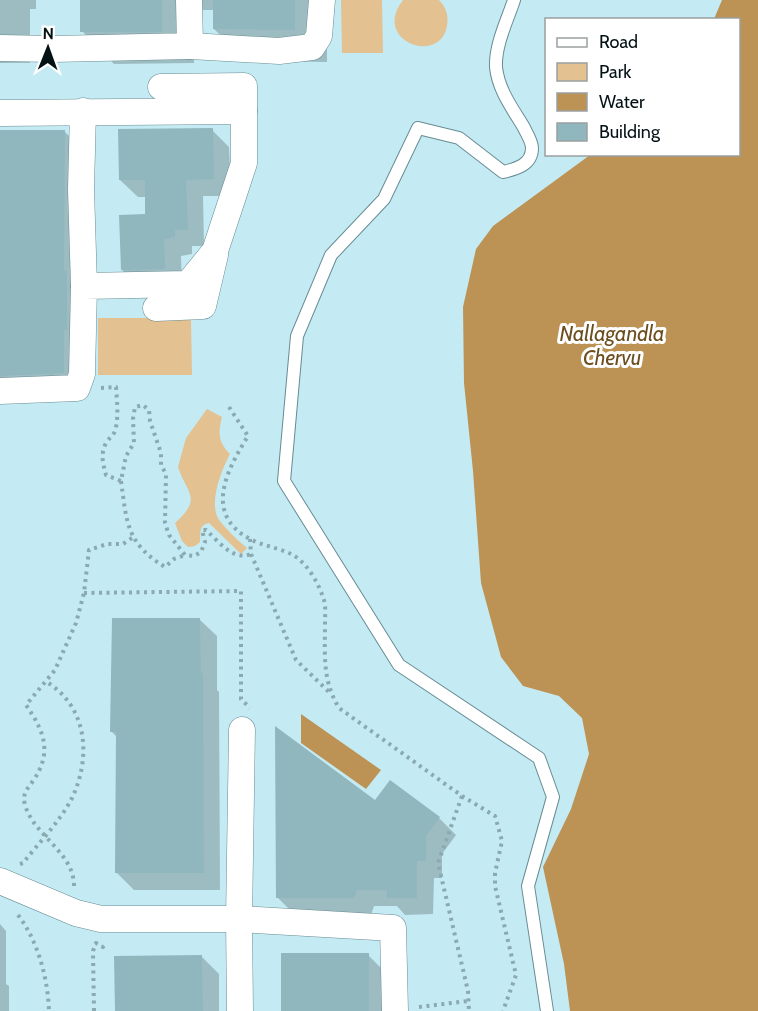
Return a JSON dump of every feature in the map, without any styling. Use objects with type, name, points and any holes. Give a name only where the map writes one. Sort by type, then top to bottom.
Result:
[{"type":"street","points":[[189,0],[190,46]]},
{"type":"street","points":[[0,48],[190,46],[279,51],[312,47],[319,36],[321,0]]},
{"type":"street","points":[[156,308],[203,306],[215,252],[244,163],[244,86],[161,87]]},
{"type":"street","points":[[0,391],[77,388],[82,374],[83,111]]},
{"type":"street","points":[[0,113],[244,111]]},
{"type":"street","points":[[84,286],[188,284],[215,252]]},
{"type":"street","points":[[240,1011],[242,730]]},
{"type":"street","points":[[11,878],[76,913],[101,919],[239,919],[393,928],[395,1011]]},
{"type":"lane","points":[[514,0],[496,54],[496,69],[500,85],[529,137],[532,147],[530,157],[524,165],[503,172],[459,138],[418,128],[384,199],[331,255],[297,336],[284,481],[399,665],[539,758],[552,797],[528,886],[547,1011]]},
{"type":"path","points":[[77,388],[116,387],[118,417],[114,434],[107,440],[101,457],[106,475],[121,481]]},
{"type":"path","points":[[186,555],[169,535],[165,524],[166,474],[161,465],[161,453],[150,421],[149,410],[142,405],[135,407],[134,443],[126,456],[121,481],[132,538],[140,548],[165,567],[174,559],[201,552],[205,542],[202,530],[206,530],[232,554],[243,557],[251,554]]},
{"type":"path","points":[[229,407],[248,436],[228,473],[221,492],[224,513],[235,529],[250,539],[294,556],[313,576],[325,602],[326,675],[330,693]]},
{"type":"path","points":[[74,895],[71,869],[65,858],[45,835],[25,806],[24,795],[40,767],[45,743],[37,721],[26,705],[55,670],[72,632],[84,593],[89,550],[107,544],[123,544],[132,538]]},
{"type":"path","points":[[250,539],[251,554],[296,660],[330,693],[339,708],[462,796],[495,816],[502,841],[495,873],[495,886],[516,975],[503,1011]]},
{"type":"path","points":[[84,593],[241,591],[241,699]]},
{"type":"path","points":[[45,681],[59,689],[81,723],[82,761],[72,797],[65,810],[11,878],[8,905],[22,920],[35,947],[45,979],[49,1011]]},
{"type":"path","points":[[462,796],[438,863],[469,1011]]},
{"type":"path","points":[[94,1011],[93,951],[96,943],[104,947],[106,940],[105,928],[101,919]]},
{"type":"path","points":[[395,1011],[468,1000]]},
{"type":"green space","points":[[341,0],[382,0],[383,53],[342,53]]},
{"type":"green space","points":[[403,0],[439,0],[448,19],[442,38],[433,45],[422,46],[410,43],[401,37],[395,27],[395,15]]},
{"type":"green space","points":[[98,318],[191,318],[192,375],[98,375]]},
{"type":"green space","points":[[207,409],[222,417],[220,437],[230,454],[217,486],[216,513],[225,527],[247,548],[241,554],[209,523],[202,528],[200,542],[188,547],[182,541],[175,523],[184,515],[191,501],[178,467],[186,438]]},
{"type":"water","name":"Nallagandla Chervu","points":[[722,0],[758,0],[758,1011],[570,1011],[564,964],[543,867],[571,809],[589,754],[582,718],[559,696],[523,686],[501,657],[481,583],[464,383],[463,307],[476,249],[493,226],[589,156],[740,156],[740,18],[714,18]]},
{"type":"water","points":[[301,714],[381,770],[366,789],[301,743]]},
{"type":"building","points":[[80,0],[162,0],[162,32],[80,32]]},
{"type":"building","points":[[213,0],[295,0],[295,30],[213,29]]},
{"type":"building","points":[[213,128],[214,179],[186,180],[188,230],[175,230],[175,237],[164,239],[165,269],[121,270],[119,215],[145,214],[145,180],[119,180],[118,129]]},
{"type":"building","points":[[0,130],[65,130],[64,271],[67,271],[67,330],[64,330],[64,373],[0,376]]},
{"type":"building","points":[[112,618],[200,618],[201,673],[203,673],[204,873],[115,873],[116,732],[110,732]]},
{"type":"building","points":[[275,726],[375,800],[390,780],[440,817],[426,836],[426,861],[417,861],[417,898],[387,898],[387,890],[357,890],[354,898],[276,898]]},
{"type":"building","points":[[281,953],[369,953],[369,1011],[281,1011]]},
{"type":"building","points":[[202,955],[203,1011],[115,1011],[114,956]]}]
